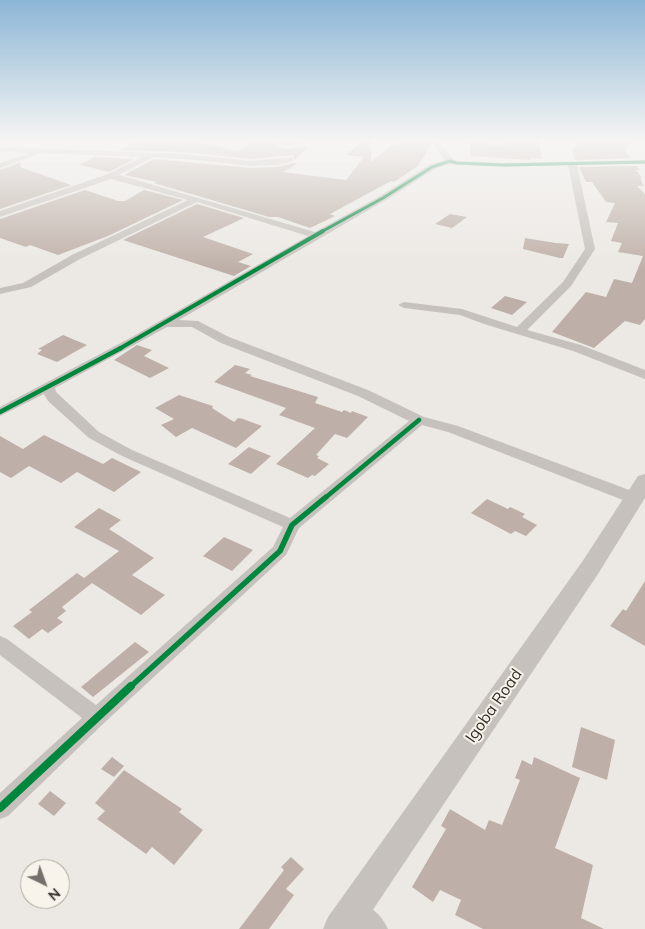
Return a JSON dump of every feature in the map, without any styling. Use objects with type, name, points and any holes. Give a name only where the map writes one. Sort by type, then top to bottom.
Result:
[{"type":"street","points":[[0,214],[90,183]]},
{"type":"street","points":[[139,183],[316,234]]},
{"type":"street","points":[[0,412],[164,323],[407,183]]},
{"type":"street","points":[[520,330],[567,284],[590,249],[583,226],[581,200],[577,183]]},
{"type":"street","points":[[0,292],[27,284],[76,257],[196,199]]},
{"type":"street","points":[[404,305],[462,312],[488,322],[577,348],[645,375]]},
{"type":"street","points":[[193,306],[190,314],[194,324]]},
{"type":"street","points":[[164,323],[194,324],[225,340],[363,394],[419,420],[453,428],[640,490]]},
{"type":"street","points":[[48,385],[49,392],[53,398],[94,435],[127,453],[292,525]]},
{"type":"street","points":[[0,808],[280,551],[292,525],[419,420]]},
{"type":"street","name":"Igoba Road","points":[[347,920],[433,792],[590,568],[640,490]]},
{"type":"street","points":[[0,644],[97,717]]},
{"type":"street","points":[[347,920],[375,929]]},
{"type":"building","points":[[0,183],[66,183],[71,185],[0,209]]},
{"type":"building","points":[[155,183],[387,183],[330,214],[335,216],[310,228],[278,217],[269,217]]},
{"type":"building","points":[[593,183],[643,183],[644,186],[637,186],[645,194],[645,319],[640,325],[625,321],[594,348],[552,332],[586,292],[606,297],[614,279],[632,283],[643,256],[618,252],[622,243],[611,241],[618,223],[606,222],[615,203],[606,202]]},
{"type":"building","points":[[85,190],[118,201],[125,201],[144,190],[183,200],[108,236],[58,255],[30,245],[26,247],[0,238],[0,219]]},
{"type":"building","points":[[197,204],[244,218],[203,237],[253,254],[238,262],[251,266],[234,276],[123,240]]},
{"type":"building","points":[[450,214],[467,217],[452,228],[435,224]]},
{"type":"building","points":[[525,238],[569,244],[563,258],[560,258],[523,249]]},
{"type":"building","points":[[505,296],[527,302],[512,315],[491,308]]},
{"type":"building","points":[[63,335],[87,345],[57,362],[37,354],[42,350],[38,349]]},
{"type":"building","points":[[137,345],[152,350],[144,356],[169,368],[150,378],[114,360]]},
{"type":"building","points":[[235,365],[250,369],[245,373],[252,375],[250,376],[318,397],[315,403],[342,412],[344,410],[351,413],[352,411],[368,417],[347,438],[335,434],[316,455],[319,456],[317,458],[329,464],[315,476],[312,475],[308,478],[276,464],[315,428],[279,415],[286,408],[214,382]]},
{"type":"building","points":[[179,395],[213,406],[212,408],[234,422],[238,418],[262,426],[236,448],[192,428],[176,437],[161,425],[174,419],[155,408]]},
{"type":"building","points":[[44,435],[103,464],[112,458],[141,472],[114,492],[77,472],[61,483],[29,466],[11,478],[0,472],[0,436],[23,449]]},
{"type":"building","points":[[249,447],[271,456],[251,474],[228,464]]},
{"type":"building","points":[[487,499],[508,509],[510,507],[525,514],[522,517],[537,525],[526,536],[515,531],[511,534],[471,513]]},
{"type":"building","points":[[99,508],[121,520],[109,529],[154,558],[132,575],[165,595],[141,615],[92,583],[62,607],[66,611],[57,618],[63,622],[48,633],[42,629],[29,639],[13,626],[32,612],[29,610],[77,573],[84,578],[119,551],[74,527]]},
{"type":"building","points":[[224,537],[253,550],[232,571],[203,556]]},
{"type":"building","points":[[645,581],[645,646],[610,626],[623,609],[626,611]]},
{"type":"building","points":[[135,642],[149,652],[93,697],[81,687]]},
{"type":"building","points":[[581,727],[615,740],[607,780],[572,767]]},
{"type":"building","points":[[112,757],[124,766],[114,777],[101,769]]},
{"type":"building","points":[[534,757],[580,778],[555,848],[593,865],[581,918],[604,929],[483,929],[455,915],[461,900],[440,890],[433,902],[412,887],[446,829],[441,826],[450,809],[485,830],[489,820],[502,825],[520,780],[515,778],[522,760],[532,765]]},
{"type":"building","points":[[124,770],[182,809],[179,812],[203,830],[174,865],[152,847],[146,854],[97,819],[105,811],[95,803]]},
{"type":"building","points":[[50,791],[66,803],[54,816],[38,804]]},
{"type":"building","points":[[291,857],[304,869],[286,889],[294,895],[269,929],[239,929],[284,870],[281,867]]},
{"type":"cycle path","points":[[0,412],[136,340],[406,183]]},
{"type":"cycle path","points":[[0,808],[280,551],[292,525],[419,420]]}]
